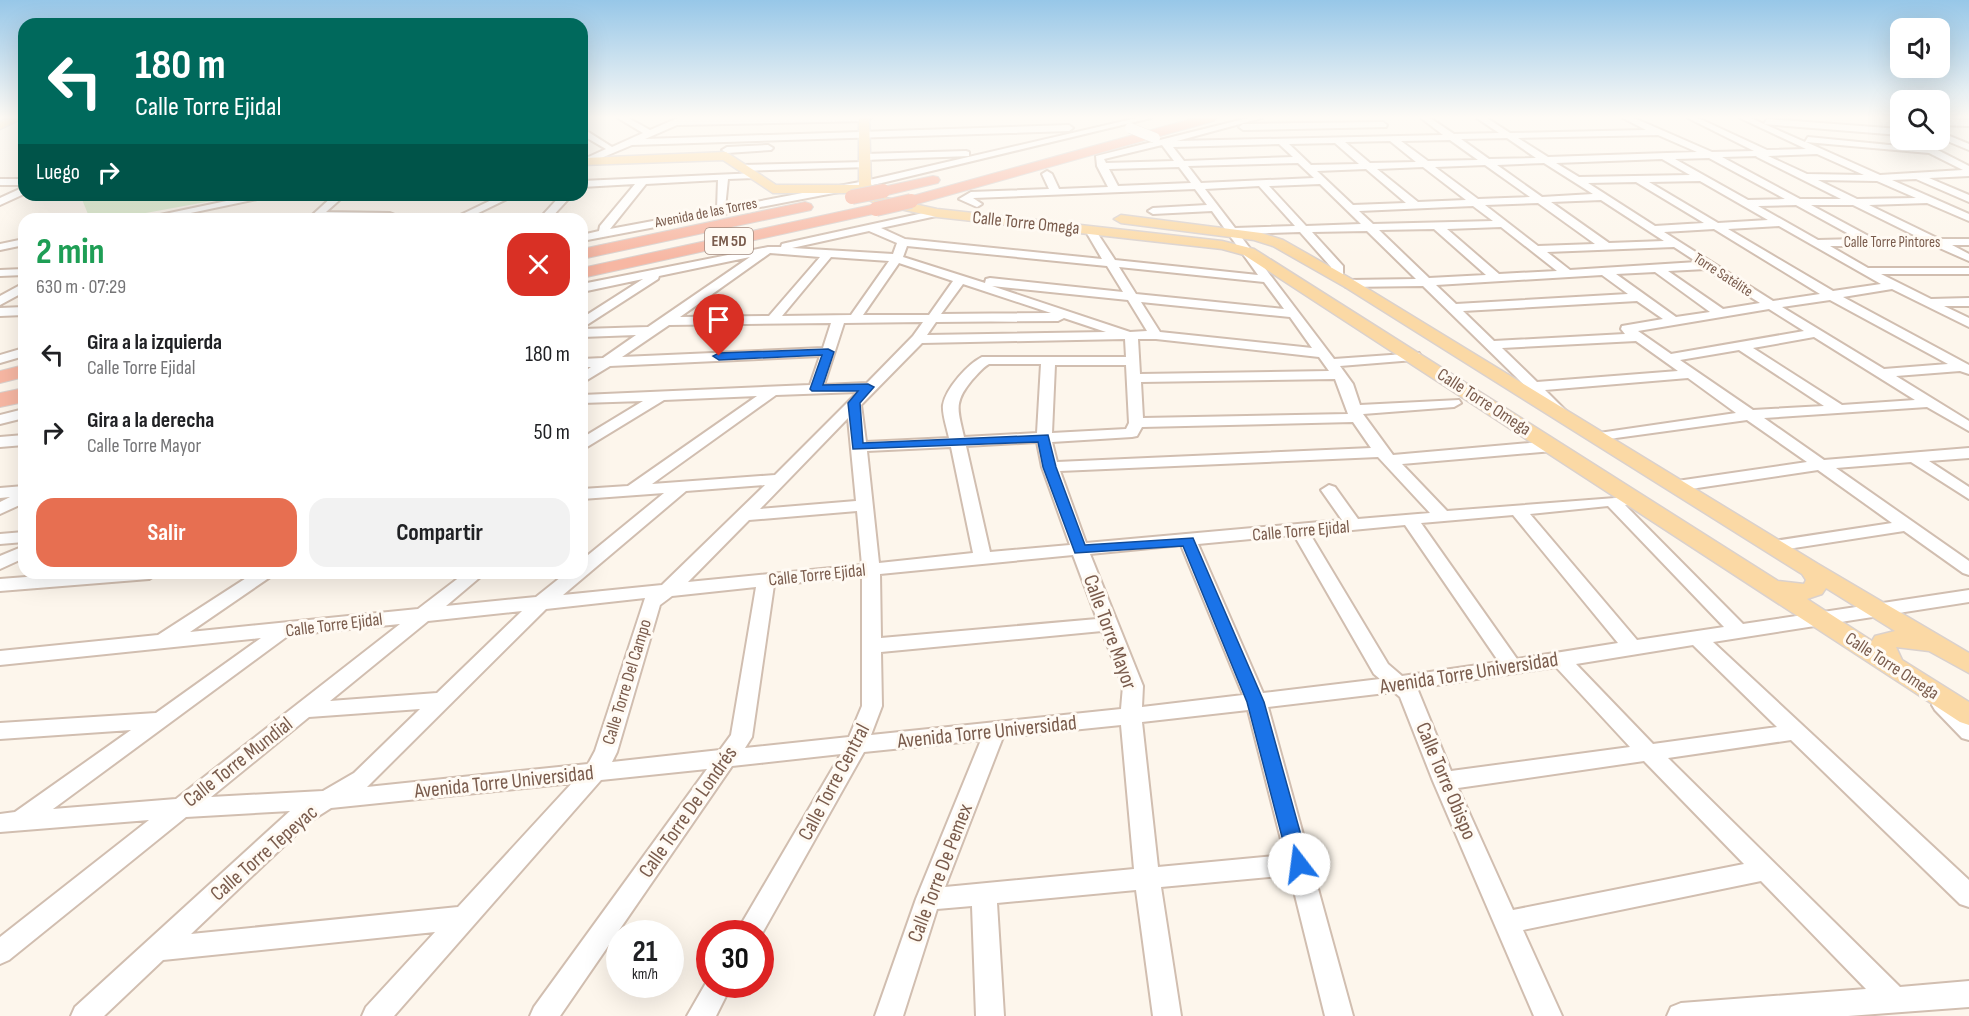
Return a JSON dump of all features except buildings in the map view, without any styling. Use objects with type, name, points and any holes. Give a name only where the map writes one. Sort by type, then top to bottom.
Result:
[{"type":"highway","name":"EM 5D","points":[[588,253],[861,190],[883,191],[998,165]]},
{"type":"highway","name":"EM 5D","points":[[588,272],[910,201],[1038,165]]},
{"type":"highway","points":[[1,370],[18,371]]},
{"type":"highway","points":[[3,412],[18,400]]},
{"type":"main road","points":[[739,165],[773,189],[861,190],[863,165]]},
{"type":"main road","name":"Calle Torre Omega","points":[[861,190],[882,201],[937,213],[1222,245],[1249,252],[1969,715]]},
{"type":"main road","points":[[953,215],[977,204]]},
{"type":"main road","name":"Calle Torre Omega","points":[[977,204],[1016,207],[991,211],[988,216],[990,219]]},
{"type":"main road","name":"Calle Torre Omega","points":[[1104,217],[1232,231],[1278,243],[1343,280],[1810,569],[1959,658]]},
{"type":"main road","points":[[1767,585],[1788,591],[1808,591],[1814,588],[1817,580],[1810,569]]},
{"type":"main road","points":[[1893,666],[1884,651],[1884,642],[1898,638],[1959,658]]},
{"type":"street","points":[[742,168],[761,165]]},
{"type":"street","points":[[861,190],[955,165]]},
{"type":"street","points":[[1101,165],[1115,189]]},
{"type":"street","points":[[1182,165],[1346,384],[1355,414],[1387,456],[1443,517]]},
{"type":"street","points":[[1306,165],[1452,308],[1536,386],[1564,416]]},
{"type":"street","points":[[1309,168],[1385,165]]},
{"type":"street","points":[[1428,165],[1567,273]]},
{"type":"street","points":[[1492,165],[1607,247]]},
{"type":"street","name":"Torre Satélite","points":[[1554,165],[1772,306],[1969,427]]},
{"type":"street","points":[[1676,165],[1865,271],[1969,323]]},
{"type":"street","points":[[1730,165],[1871,242]]},
{"type":"street","points":[[1782,165],[1969,258]]},
{"type":"street","points":[[1853,165],[1969,218]]},
{"type":"street","points":[[1368,166],[1415,205]]},
{"type":"street","points":[[1802,177],[1882,178],[1969,172]]},
{"type":"street","points":[[1047,174],[1055,191]]},
{"type":"street","points":[[588,184],[754,175]]},
{"type":"street","points":[[1915,176],[1969,199]]},
{"type":"street","points":[[720,207],[723,177]]},
{"type":"street","points":[[1577,180],[1700,178]]},
{"type":"street","points":[[1638,179],[1834,297],[1966,368]]},
{"type":"street","points":[[588,230],[604,231],[644,181]]},
{"type":"street","points":[[977,204],[964,199],[971,195],[1323,181]]},
{"type":"street","points":[[0,182],[18,182]]},
{"type":"street","points":[[1262,184],[1337,266],[1343,280],[1426,282],[1708,265]]},
{"type":"street","points":[[773,189],[786,197]]},
{"type":"street","name":"Avenida de las Torres","points":[[588,236],[604,231],[835,189]]},
{"type":"street","points":[[0,202],[18,193]]},
{"type":"street","points":[[1350,208],[1603,197]]},
{"type":"street","points":[[1743,203],[1849,200],[1931,201]]},
{"type":"street","points":[[177,213],[240,201]]},
{"type":"street","points":[[320,213],[333,201]]},
{"type":"street","points":[[470,213],[497,201]]},
{"type":"street","points":[[550,213],[561,201]]},
{"type":"street","points":[[1153,211],[1215,208]]},
{"type":"street","points":[[588,287],[937,213]]},
{"type":"street","points":[[1653,229],[1780,223]]},
{"type":"street","points":[[1232,231],[1502,224]]},
{"type":"street","points":[[1437,225],[1497,278]]},
{"type":"street","points":[[871,228],[903,242],[1267,279]]},
{"type":"street","points":[[1090,230],[1156,335]]},
{"type":"street","points":[[855,318],[897,258],[903,242]]},
{"type":"street","name":"Calle Torre Pintores","points":[[1815,243],[1969,242]]},
{"type":"street","points":[[0,247],[18,243]]},
{"type":"street","points":[[1536,249],[1676,244]]},
{"type":"street","points":[[588,375],[768,250],[897,258],[914,266],[1131,336]]},
{"type":"street","points":[[773,319],[827,255]]},
{"type":"street","points":[[1657,268],[1721,314]]},
{"type":"street","points":[[1603,270],[1673,321]]},
{"type":"street","points":[[1865,271],[1969,271]]},
{"type":"street","points":[[0,273],[18,272]]},
{"type":"street","points":[[588,320],[663,272]]},
{"type":"street","points":[[960,279],[1294,314]]},
{"type":"street","name":"Calle Torre Del Campo","points":[[376,1016],[595,772],[606,752],[652,602],[680,580],[868,387],[918,339],[960,279]]},
{"type":"street","points":[[1492,345],[1632,333],[1673,321],[1834,297],[1894,285]]},
{"type":"street","points":[[0,301],[18,290]]},
{"type":"street","points":[[1452,308],[1640,297]]},
{"type":"street","points":[[1928,302],[1969,303]]},
{"type":"street","points":[[0,312],[18,311]]},
{"type":"street","points":[[666,321],[1073,317]]},
{"type":"street","points":[[816,389],[839,318]]},
{"type":"street","points":[[588,333],[651,331]]},
{"type":"street","points":[[1632,333],[1969,569]]},
{"type":"street","points":[[1668,358],[1816,333]]},
{"type":"street","points":[[918,339],[1156,335],[1331,364]]},
{"type":"street","points":[[1131,336],[1134,428]]},
{"type":"street","points":[[0,348],[18,344]]},
{"type":"street","points":[[1742,346],[1839,409]]},
{"type":"street","points":[[588,363],[828,352]]},
{"type":"street","points":[[1132,378],[1414,356]]},
{"type":"street","points":[[1,370],[18,357]]},
{"type":"street","points":[[983,558],[956,442],[950,406],[954,393],[979,364],[998,359],[1131,361]]},
{"type":"street","name":"Calle Torre Mayor","points":[[1048,360],[1043,438],[1050,467],[1133,686],[1131,716],[1147,878],[1167,1016]]},
{"type":"street","points":[[1881,373],[1966,368]]},
{"type":"street","points":[[1536,386],[1691,374]]},
{"type":"street","points":[[588,399],[868,387]]},
{"type":"street","points":[[633,490],[773,391]]},
{"type":"street","points":[[588,441],[662,395]]},
{"type":"street","name":"Calle Torre Central","points":[[756,920],[856,747],[872,706],[871,569],[854,403]]},
{"type":"street","points":[[858,447],[1043,438],[1134,428],[1355,414],[1454,403]]},
{"type":"street","points":[[1599,438],[1749,415],[1930,403]]},
{"type":"street","points":[[3,412],[18,413]]},
{"type":"street","points":[[0,442],[18,440]]},
{"type":"street","points":[[1050,467],[1387,456],[1553,446]]},
{"type":"street","points":[[1677,486],[1821,465],[1969,453]]},
{"type":"street","points":[[1913,457],[1969,494]]},
{"type":"street","points":[[588,494],[779,479]]},
{"type":"street","points":[[588,564],[682,486]]},
{"type":"street","points":[[1329,490],[1355,526]]},
{"type":"street","points":[[0,493],[18,492]]},
{"type":"street","points":[[0,509],[18,499]]},
{"type":"street","name":"Calle Torre Ejidal","points":[[0,658],[983,558],[1188,542],[1635,499]]},
{"type":"street","points":[[1612,501],[1740,633]]},
{"type":"street","points":[[744,516],[864,505]]},
{"type":"street","points":[[1518,510],[1632,648]]},
{"type":"street","points":[[1410,520],[1512,666]]},
{"type":"street","points":[[1774,546],[1907,526]]},
{"type":"street","name":"Calle Torre Obispo","points":[[1300,531],[1381,669],[1409,693],[1444,781],[1548,1016]]},
{"type":"street","points":[[0,539],[18,538]]},
{"type":"street","points":[[1188,542],[1256,702],[1339,1016]]},
{"type":"street","points":[[0,563],[18,554]]},
{"type":"street","points":[[0,585],[74,579]]},
{"type":"street","points":[[160,643],[258,579]]},
{"type":"street","name":"Calle Torre Mundial","points":[[0,952],[469,579]]},
{"type":"street","name":"Calle Torre Tepeyac","points":[[85,1016],[302,815],[362,779],[540,604],[570,579]]},
{"type":"street","name":"Calle Torre De Londrés","points":[[544,1016],[741,736],[766,581]]},
{"type":"street","name":"Avenida Torre Universidad","points":[[10,822],[179,808],[326,800],[725,758],[856,747],[1256,702],[1399,684],[1969,596]]},
{"type":"street","points":[[871,646],[1109,624]]},
{"type":"street","points":[[10,822],[160,720],[283,631]]},
{"type":"street","points":[[1698,639],[1969,896]]},
{"type":"street","points":[[0,669],[20,656]]},
{"type":"street","points":[[1560,659],[1648,752],[1894,999]]},
{"type":"street","points":[[1919,683],[1969,732]]},
{"type":"street","points":[[305,710],[442,700]]},
{"type":"street","points":[[0,731],[160,720]]},
{"type":"street","name":"Calle Torre De Pemex","points":[[889,1016],[928,899],[995,731]]},
{"type":"street","points":[[1444,781],[1795,732]]},
{"type":"street","points":[[928,899],[1299,864]]},
{"type":"street","points":[[1507,922],[1766,870]]},
{"type":"street","points":[[984,893],[990,1016]]},
{"type":"street","points":[[157,950],[463,918]]},
{"type":"street","points":[[1682,1016],[1969,994]]},
{"type":"street","points":[[701,1016],[711,998]]},
{"type":"green space","points":[[83,201],[211,201],[146,213],[88,213]]},
{"type":"route","points":[[719,356],[828,352],[816,389],[868,387],[854,403],[858,447],[1043,438],[1050,467],[1080,550],[1188,542],[1256,702],[1299,864]]}]
